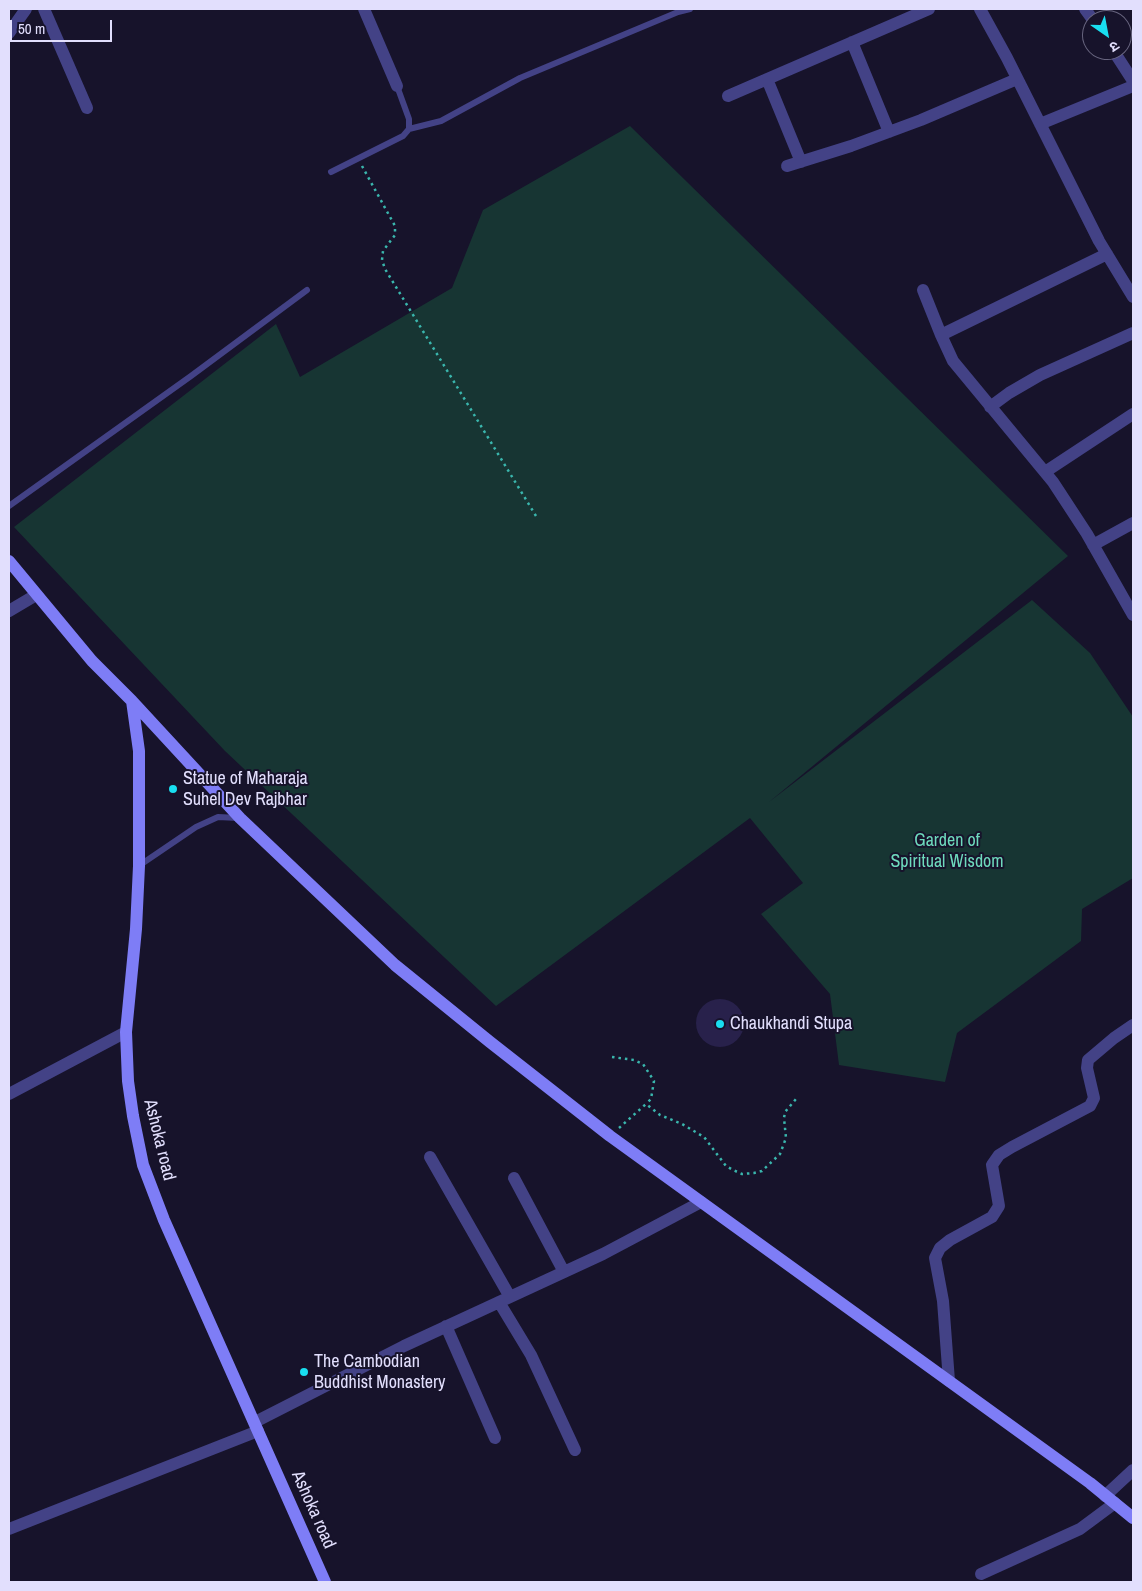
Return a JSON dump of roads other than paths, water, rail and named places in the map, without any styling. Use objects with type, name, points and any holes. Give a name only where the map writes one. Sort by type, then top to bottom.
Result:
[{"type":"street","points":[[9,33],[26,9]]},
{"type":"street","points":[[44,9],[86,108]]},
{"type":"street","points":[[364,9],[397,86]]},
{"type":"street","points":[[728,96],[929,9]]},
{"type":"street","points":[[980,9],[1107,254],[1133,297]]},
{"type":"street","points":[[852,42],[889,132]]},
{"type":"street","points":[[1119,60],[1133,81]]},
{"type":"street","points":[[767,79],[800,162]]},
{"type":"street","points":[[787,166],[889,132],[964,103],[1017,79]]},
{"type":"street","points":[[1040,124],[1133,86]]},
{"type":"street","points":[[941,335],[1107,254]]},
{"type":"street","points":[[924,290],[941,335],[953,360],[1053,482],[1093,545],[1133,615]]},
{"type":"street","points":[[990,407],[1009,393],[1040,375],[1133,334]]},
{"type":"street","points":[[1045,472],[1133,414]]},
{"type":"street","points":[[1093,545],[1133,523]]},
{"type":"street","points":[[9,561],[92,661],[132,701],[240,818],[395,965],[610,1136],[949,1381],[1110,1499],[1133,1518]]},
{"type":"street","points":[[9,610],[36,595]]},
{"type":"street","name":"Ashoka road","points":[[132,701],[138,751],[139,866],[136,930],[126,1032],[128,1081],[143,1165],[164,1220],[325,1582]]},
{"type":"street","points":[[949,1381],[943,1301],[935,1258],[940,1248],[950,1240],[992,1217],[999,1206],[992,1165],[999,1156],[1012,1147],[1090,1106],[1094,1098],[1087,1068],[1088,1060],[1133,1025]]},
{"type":"street","points":[[9,1094],[126,1032]]},
{"type":"street","points":[[430,1157],[504,1300],[575,1450]]},
{"type":"street","points":[[514,1178],[564,1272]]},
{"type":"street","points":[[9,1529],[257,1426],[404,1346],[564,1272],[648,1231],[701,1202]]},
{"type":"street","points":[[446,1326],[495,1438]]},
{"type":"street","points":[[981,1574],[1080,1529],[1110,1499],[1133,1470]]},
{"type":"lane","points":[[331,172],[403,136],[409,129],[441,121],[520,78],[690,9]]},
{"type":"lane","points":[[397,86],[409,119],[409,129]]},
{"type":"lane","points":[[9,506],[307,290]]},
{"type":"lane","points":[[139,866],[196,827],[218,818],[240,818]]},
{"type":"place","name":"Statue of Maharaja Suhel Dev Rajbhar","points":[[173,789]]},
{"type":"place","name":"Chaukhandi Stupa","points":[[720,1024]]},
{"type":"place","name":"The Cambodian Buddhist Monastery","points":[[304,1372]]},
{"type":"park label","name":"Garden of Spiritual Wisdom","points":[[947,851]]}]
